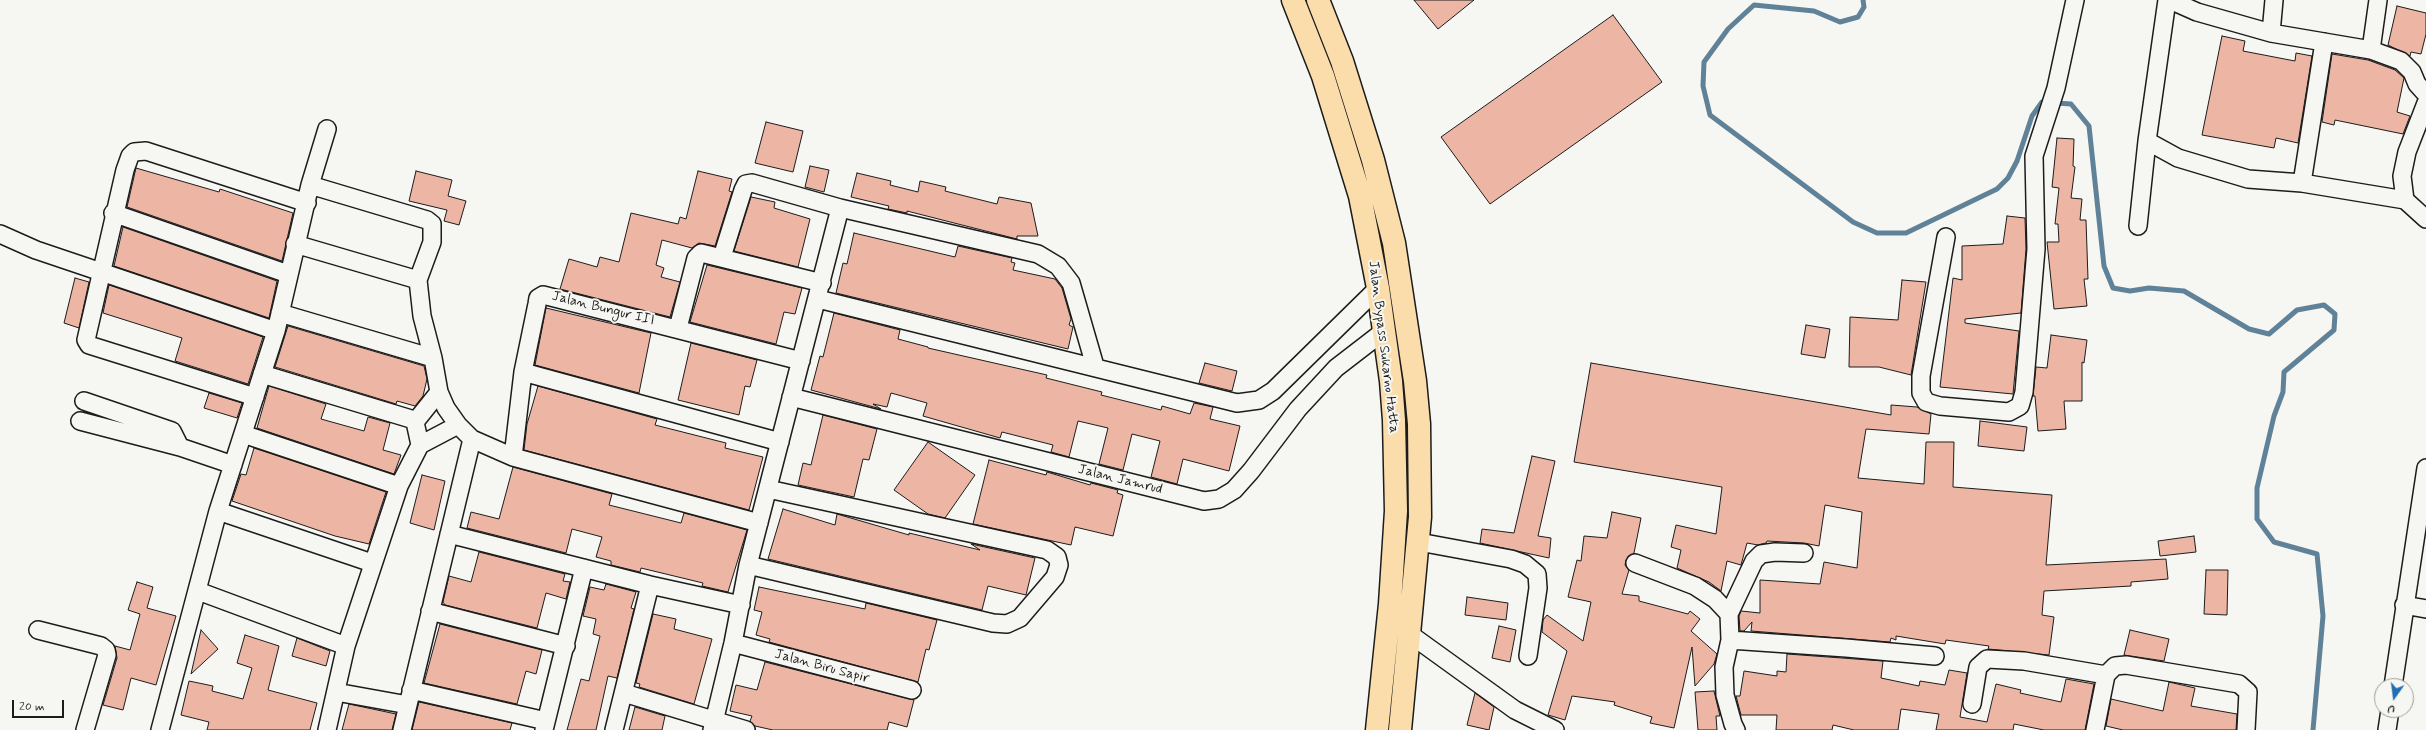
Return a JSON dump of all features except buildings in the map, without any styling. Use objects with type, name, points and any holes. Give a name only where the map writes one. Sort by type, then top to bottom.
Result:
[{"type":"highway","name":"Jalan Bypass Sukarno Hatta","points":[[1293,0],[1304,25],[1344,140],[1360,196],[1378,288],[1384,331],[1394,420],[1396,512],[1390,604],[1377,730]]},
{"type":"highway","name":"Jalan Bypass Sukarno Hatta","points":[[1318,0],[1363,125],[1394,243],[1402,285],[1419,424],[1419,542],[1411,635],[1400,730]]},
{"type":"street","points":[[1946,237],[1921,376],[1921,393],[1926,402],[1940,406],[2010,412],[2020,406],[2024,392],[2036,249],[2034,156],[2056,88],[2075,0]]},
{"type":"street","points":[[2138,226],[2147,141],[2169,0],[2197,12],[2271,32],[2371,50],[2401,61],[2412,72],[2417,84],[2426,94]]},
{"type":"street","points":[[2271,32],[2274,0]]},
{"type":"street","points":[[2371,50],[2378,0]]},
{"type":"street","points":[[2302,183],[2324,42]]},
{"type":"street","points":[[2405,200],[2402,176],[2407,152],[2426,103]]},
{"type":"street","points":[[160,730],[218,511],[276,331],[295,244],[307,203],[310,185],[327,129]]},
{"type":"street","points":[[2147,141],[2178,158],[2248,179],[2302,183],[2405,200],[2426,219]]},
{"type":"street","points":[[255,397],[90,345],[86,336],[102,273],[113,213],[130,156],[139,151],[146,151],[307,203]]},
{"type":"street","points":[[722,257],[746,184],[752,183],[840,208],[1038,254],[1058,266],[1071,283],[1095,366]]},
{"type":"street","points":[[310,185],[427,220],[433,230],[432,242],[418,280],[422,316],[433,358],[439,392],[446,408],[458,425],[472,439],[513,457],[759,523]]},
{"type":"street","points":[[713,725],[733,643],[748,565],[820,291],[840,208]]},
{"type":"street","points":[[113,213],[288,274]]},
{"type":"street","points":[[0,234],[36,250],[276,331]]},
{"type":"street","points":[[295,244],[418,280]]},
{"type":"street","points":[[678,328],[696,258],[701,253],[722,257],[820,291],[1216,399],[1237,402],[1259,400],[1272,391],[1378,288]]},
{"type":"street","name":"Jalan Bungur III","points":[[513,457],[523,372],[538,298],[543,295],[678,328],[801,361]]},
{"type":"street","points":[[280,313],[433,358]]},
{"type":"street","name":"Jalan Jamrud","points":[[791,397],[1204,501],[1219,499],[1234,490],[1298,409],[1336,368],[1384,331]]},
{"type":"street","points":[[523,372],[780,442]]},
{"type":"street","points":[[262,374],[411,419],[415,422],[420,445]]},
{"type":"street","points":[[415,422],[439,392]]},
{"type":"street","points":[[84,401],[172,431],[180,447]]},
{"type":"street","points":[[80,421],[180,447],[233,465]]},
{"type":"street","points":[[327,730],[346,646],[372,563],[399,486],[420,445],[458,425]]},
{"type":"street","points":[[243,434],[399,486]]},
{"type":"street","points":[[402,730],[472,439]]},
{"type":"street","points":[[2394,678],[2426,468]]},
{"type":"street","points":[[748,565],[993,623],[1007,624],[1020,618],[1025,613],[1055,577],[1059,566],[1057,557],[1047,550],[768,488]]},
{"type":"street","points":[[218,511],[372,563]]},
{"type":"street","points":[[449,534],[650,585],[741,605]]},
{"type":"street","points":[[1419,542],[1511,559],[1525,564],[1537,574],[1538,588],[1528,656]]},
{"type":"street","points":[[1736,730],[1732,724],[1726,695],[1724,667],[1730,640],[1729,614],[1754,560],[1761,554],[1776,552],[1804,553]]},
{"type":"street","points":[[1635,563],[1695,586],[1715,599],[1729,614]]},
{"type":"street","points":[[336,692],[410,698],[545,726],[566,646],[584,568]]},
{"type":"street","points":[[614,730],[650,585]]},
{"type":"street","points":[[198,591],[346,646]]},
{"type":"street","points":[[2404,605],[2426,609]]},
{"type":"street","points":[[430,611],[566,646]]},
{"type":"street","points":[[38,630],[101,646],[106,650],[107,655],[85,730]]},
{"type":"street","points":[[1411,635],[1515,710],[1555,730]]},
{"type":"street","points":[[1730,640],[1935,656]]},
{"type":"street","name":"Jalan Biru Sapir","points":[[733,643],[912,690]]},
{"type":"street","points":[[1972,704],[1978,667],[1987,659],[2024,661],[2106,675]]},
{"type":"street","points":[[2095,730],[2106,675],[2115,666],[2126,665],[2239,684],[2248,692],[2246,730]]},
{"type":"street","points":[[624,693],[713,725],[746,730]]},
{"type":"street","points":[[2387,730],[2389,718]]},
{"type":"waterway","points":[[1863,0],[1864,7],[1858,17],[1840,22],[1814,11],[1754,5],[1728,29],[1704,62],[1703,86],[1710,115],[1853,222],[1877,233],[1906,233],[1997,189],[2008,178],[2017,161],[2032,116],[2042,102],[2071,104],[2089,126],[2104,266],[2113,288],[2130,291],[2149,288],[2184,291],[2249,329],[2269,334],[2297,310],[2324,305],[2335,314],[2334,330],[2284,372],[2283,392],[2274,416],[2257,488],[2257,519],[2274,542],[2317,554],[2323,616],[2313,730]]}]
